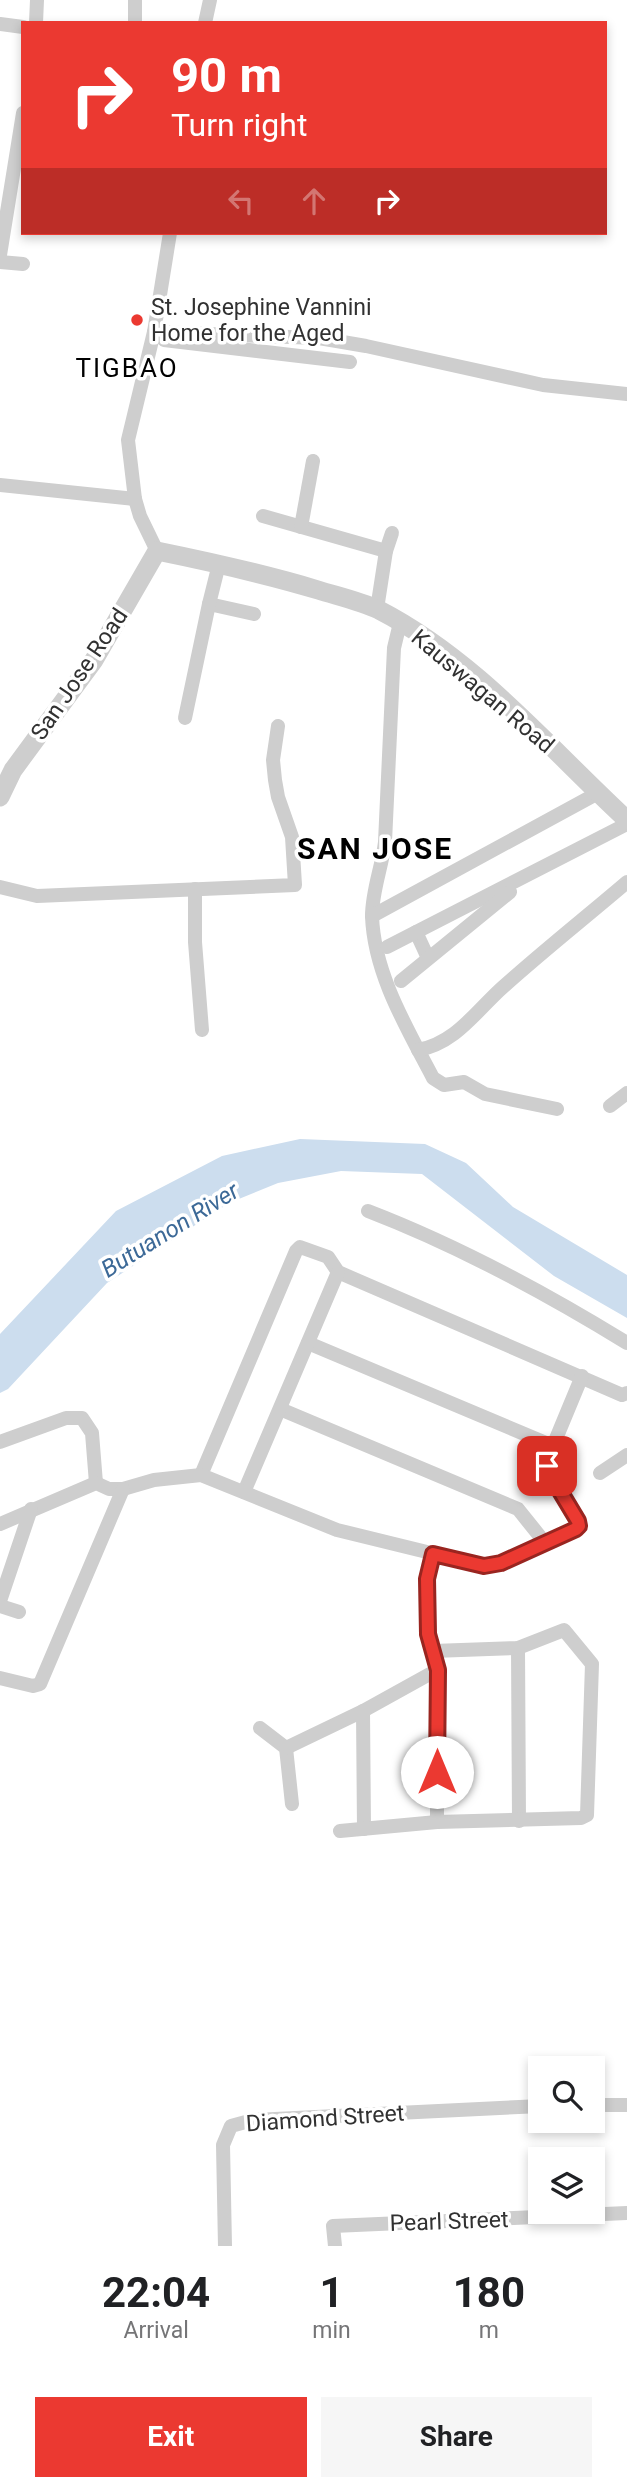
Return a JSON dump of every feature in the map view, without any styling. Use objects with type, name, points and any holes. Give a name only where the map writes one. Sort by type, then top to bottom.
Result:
[{"type":"street","points":[[36,21],[37,0]]},
{"type":"street","points":[[135,0],[135,21]]},
{"type":"street","points":[[205,21],[210,0]]},
{"type":"street","points":[[0,24],[21,27]]},
{"type":"street","points":[[0,255],[21,125]]},
{"type":"street","points":[[157,551],[135,499],[128,440],[153,336],[170,235]]},
{"type":"street","points":[[0,261],[23,264]]},
{"type":"street","points":[[153,336],[350,362]]},
{"type":"street","points":[[153,336],[319,338],[543,384],[627,394]]},
{"type":"street","points":[[301,527],[313,461]]},
{"type":"street","points":[[0,485],[135,499]]},
{"type":"street","points":[[263,516],[386,551]]},
{"type":"street","points":[[377,609],[386,551],[392,533]]},
{"type":"street","name":"Kauswagan Road","points":[[157,551],[294,583],[377,609],[448,655],[527,722],[627,822]]},
{"type":"street","name":"San Jose Road","points":[[0,797],[13,770],[94,660],[157,551]]},
{"type":"street","points":[[185,718],[219,564]]},
{"type":"street","points":[[209,604],[254,614]]},
{"type":"street","points":[[400,623],[394,648],[385,842],[383,862],[374,891],[372,916],[375,946],[395,1005],[433,1078],[444,1085],[464,1082],[485,1094],[558,1109]]},
{"type":"street","points":[[0,887],[37,896],[295,885],[292,837],[275,780],[273,760],[278,726]]},
{"type":"street","points":[[372,916],[598,793]]},
{"type":"street","points":[[387,947],[627,822]]},
{"type":"street","points":[[401,981],[532,873]]},
{"type":"street","points":[[418,1050],[434,1047],[462,1027],[502,987],[627,882]]},
{"type":"street","points":[[195,889],[195,942],[202,1030]]},
{"type":"street","points":[[416,932],[428,958]]},
{"type":"street","points":[[610,1106],[627,1093]]},
{"type":"street","points":[[368,1211],[425,1233],[511,1276],[627,1343]]},
{"type":"street","points":[[201,1475],[300,1247],[328,1257],[338,1272],[622,1395],[627,1392]]},
{"type":"street","points":[[244,1492],[338,1272]]},
{"type":"street","points":[[308,1343],[553,1446]]},
{"type":"street","points":[[0,1524],[96,1483],[109,1489],[123,1489],[154,1480],[201,1475],[337,1530],[484,1566],[501,1563],[546,1544],[579,1526],[548,1471],[553,1446],[582,1376]]},
{"type":"street","points":[[279,1409],[517,1509],[546,1544]]},
{"type":"street","points":[[0,1442],[66,1418],[82,1418],[92,1433],[96,1483]]},
{"type":"street","points":[[600,1474],[626,1457]]},
{"type":"street","points":[[0,1678],[33,1686],[40,1684],[123,1489]]},
{"type":"street","points":[[19,1612],[0,1604],[31,1509]]},
{"type":"street","points":[[433,1554],[427,1579],[428,1634],[438,1670],[437,1822]]},
{"type":"street","points":[[340,1830],[437,1822],[581,1818],[587,1815],[592,1664],[564,1630],[518,1648],[433,1651]]},
{"type":"street","points":[[518,1648],[519,1821]]},
{"type":"street","points":[[286,1748],[363,1711],[438,1670]]},
{"type":"street","points":[[363,1711],[364,1829]]},
{"type":"street","points":[[260,1728],[286,1748],[292,1804]]},
{"type":"street","points":[[605,2105],[627,2105]]},
{"type":"street","name":"Diamond Street","points":[[225,2246],[223,2145],[230,2126],[253,2120],[528,2107]]},
{"type":"street","name":"Pearl Street","points":[[335,2246],[333,2226],[627,2213]]},
{"type":"water","name":"Butuanon River","points":[[300,1139],[425,1144],[466,1163],[513,1207],[627,1275],[627,1318],[554,1276],[422,1174],[341,1171],[278,1183],[229,1203],[107,1283],[8,1389],[0,1393],[0,1334],[116,1211],[222,1156]]},
{"type":"place","name":"St. Josephine Vannini Home for the Aged","points":[[137,320]]},
{"type":"district","name":"TIGBAO","points":[[127,368]]},
{"type":"district","name":"SAN JOSE","points":[[375,849]]},
{"type":"route","points":[[437,1772],[438,1670],[428,1634],[427,1579],[433,1554],[484,1566],[501,1563],[576,1529],[579,1526],[578,1521],[547,1466]]}]
